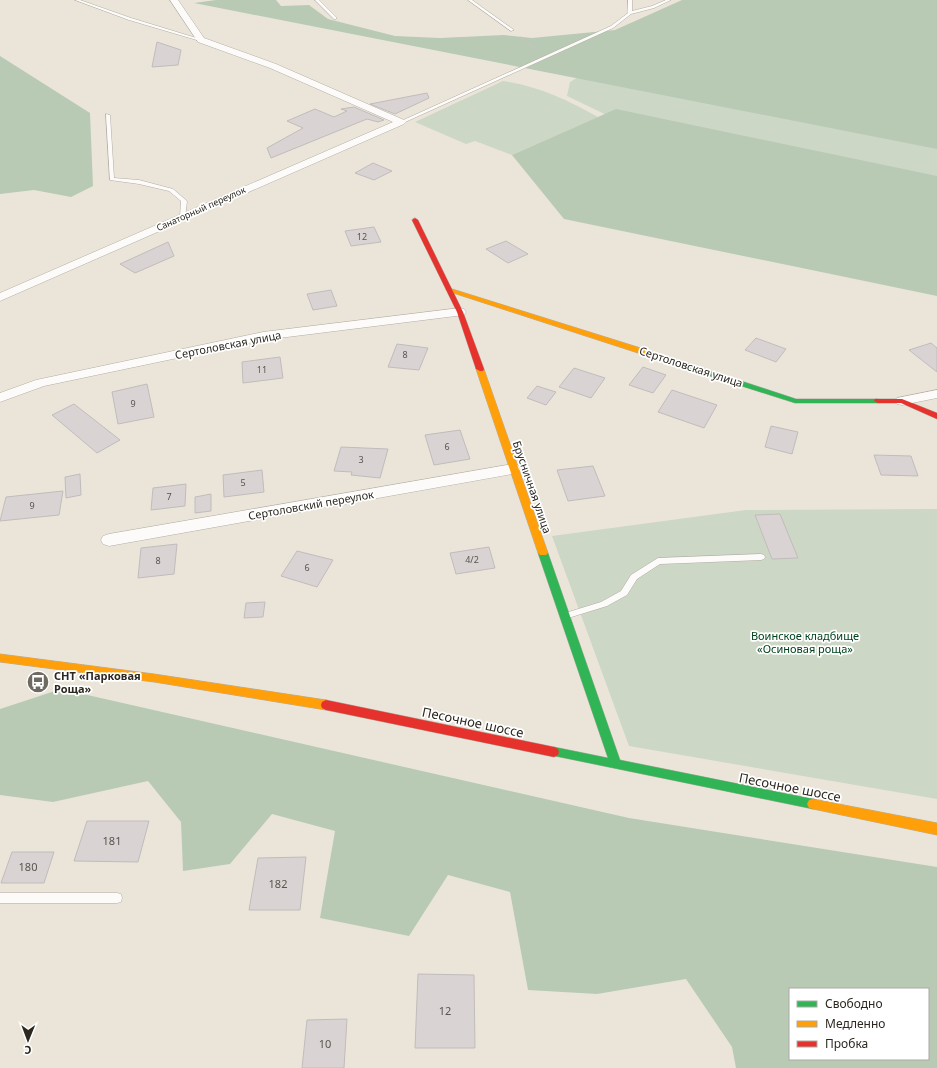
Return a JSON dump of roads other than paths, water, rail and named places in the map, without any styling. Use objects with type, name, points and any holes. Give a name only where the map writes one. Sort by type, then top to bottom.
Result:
[{"type":"street","points":[[174,0],[201,40],[273,66],[401,122]]},
{"type":"street","name":"Санаторный переулок","points":[[0,297],[401,122]]},
{"type":"street","name":"Брусничная улица","points":[[415,220],[460,312],[616,765]]},
{"type":"street","name":"Сертоловская улица","points":[[449,290],[795,401],[902,401],[937,416]]},
{"type":"street","name":"Сертоловская улица","points":[[0,398],[40,383],[263,336],[460,312]]},
{"type":"street","points":[[902,401],[937,394]]},
{"type":"street","name":"Сертоловский переулок","points":[[109,540],[513,469]]},
{"type":"street","name":"Песочное шоссе","points":[[0,658],[154,678],[329,706],[937,829]]},
{"type":"lane","points":[[77,0],[130,19],[201,40]]},
{"type":"lane","points":[[317,0],[335,18]]},
{"type":"lane","points":[[470,0],[512,30]]},
{"type":"lane","points":[[630,0],[630,13]]},
{"type":"lane","points":[[401,122],[612,27],[630,13],[654,7],[669,0]]},
{"type":"lane","points":[[108,115],[112,179],[138,182],[171,190],[184,200],[183,217]]},
{"type":"lane","points":[[564,616],[604,604],[624,593],[634,577],[658,561],[761,557]]},
{"type":"lane","points":[[0,898],[117,898]]},
{"type":"place","name":"СНТ «Парковая Роща»","points":[[38,682]]},
{"type":"park label","name":"Воинское кладбище «Осиновая роща»","points":[[805,642]]}]
